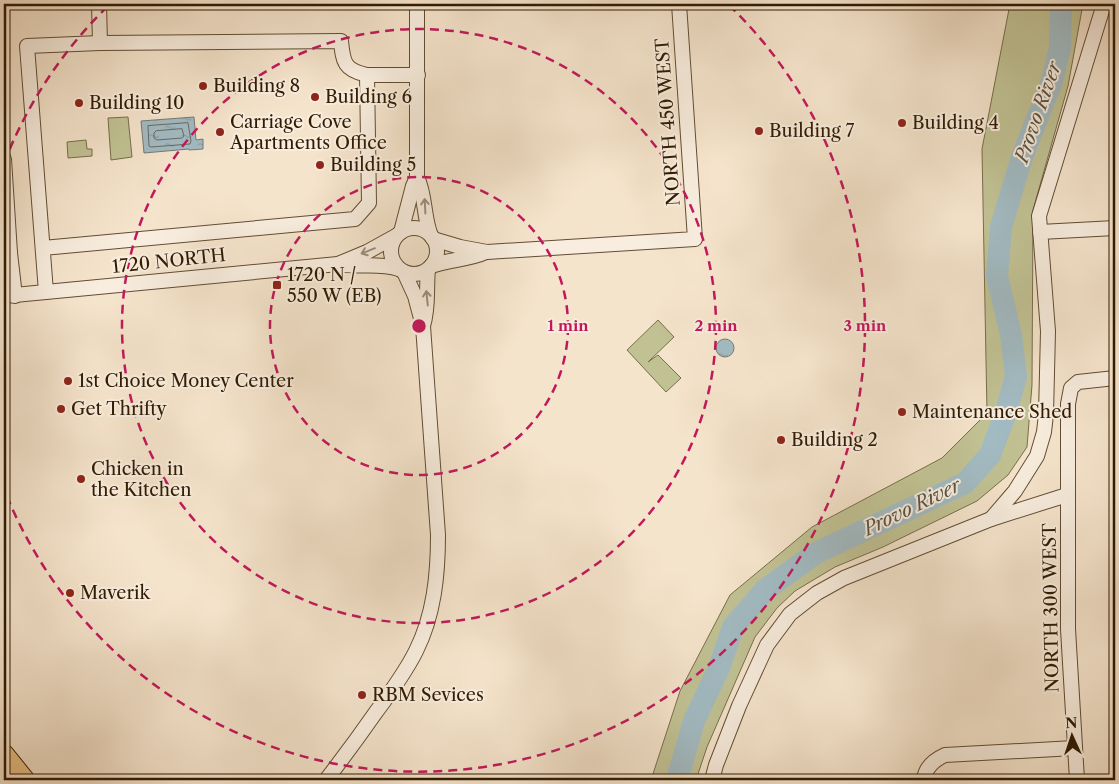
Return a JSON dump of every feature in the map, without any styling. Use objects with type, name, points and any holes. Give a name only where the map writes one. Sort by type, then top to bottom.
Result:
[{"type":"main road","points":[[4,754],[25,780]]},
{"type":"street","points":[[99,4],[100,43]]},
{"type":"street","points":[[326,780],[404,675],[427,624],[438,562],[438,535],[424,326],[412,289],[390,253],[391,246],[399,234],[417,177],[418,75],[416,4]]},
{"type":"street","name":"NORTH 450 WEST","points":[[487,252],[695,239],[679,4]]},
{"type":"street","points":[[991,519],[1015,491],[1037,456],[1044,432],[1048,331],[1039,216],[1104,4]]},
{"type":"street","points":[[46,292],[27,46],[100,43],[341,41],[343,58],[353,72],[367,75],[418,75]]},
{"type":"street","points":[[43,248],[355,219],[369,204],[367,75]]},
{"type":"street","points":[[4,159],[9,296]]},
{"type":"street","points":[[417,177],[424,195],[426,220],[436,248],[436,255],[430,267],[426,288],[428,306],[424,326]]},
{"type":"street","points":[[399,234],[410,228],[416,228],[424,230],[432,237],[460,247],[487,252]]},
{"type":"street","points":[[1040,232],[1115,228]]},
{"type":"street","name":"1720 NORTH","points":[[338,264],[367,252],[399,234]]},
{"type":"street","points":[[402,270],[416,274],[450,260],[478,256],[487,252]]},
{"type":"street","name":"1720 NORTH","points":[[9,296],[338,264],[357,266],[380,264],[402,270]]},
{"type":"street","name":"NORTH 300 WEST","points":[[1077,780],[1068,629],[1068,404],[1071,388],[1078,382],[1115,378]]},
{"type":"street","name":"NORTH 300 WEST","points":[[712,780],[739,706],[767,645],[790,614],[817,593],[844,578],[991,519],[1067,496]]},
{"type":"street","points":[[924,780],[926,771],[938,758],[953,754],[1074,748]]},
{"type":"green space","points":[[1010,4],[1083,4],[1068,86],[1033,210],[1032,385],[1027,447],[1008,475],[977,501],[883,547],[835,567],[795,591],[777,608],[755,637],[707,747],[696,780],[651,780],[680,691],[730,595],[812,527],[942,458],[987,413],[982,149]]},
{"type":"green space","points":[[128,117],[132,157],[111,160],[108,118]]},
{"type":"green space","points":[[86,140],[87,149],[92,149],[92,156],[68,158],[67,142]]},
{"type":"green space","points":[[658,320],[674,337],[648,362],[658,355],[681,378],[666,392],[627,350]]},
{"type":"water","points":[[194,117],[196,140],[203,139],[203,149],[144,153],[141,121]]},
{"type":"water","points":[[721,339],[729,339],[734,344],[732,355],[721,357],[716,352],[716,344]]},
{"type":"waterway","name":"Provo River","points":[[677,780],[694,721],[719,668],[733,627],[765,590],[816,553],[965,483],[990,455],[1006,412],[1016,376],[1011,335],[997,276],[1001,227],[1022,157],[1052,81],[1060,47],[1061,4]]},
{"type":"place","name":"Building 8","points":[[203,86]]},
{"type":"place","name":"Building 6","points":[[315,97]]},
{"type":"place","name":"Building 10","points":[[79,103]]},
{"type":"place","name":"Building 4","points":[[902,123]]},
{"type":"place","name":"Building 7","points":[[759,131]]},
{"type":"place","name":"Carriage Cove Apartments Office","points":[[220,132]]},
{"type":"place","name":"Building 5","points":[[320,165]]},
{"type":"place","name":"1720 N / 550 W (EB)","points":[[277,285]]},
{"type":"place","name":"1st Choice Money Center","points":[[68,381]]},
{"type":"place","name":"Get Thrifty","points":[[61,409]]},
{"type":"place","name":"Maintenance Shed","points":[[902,412]]},
{"type":"place","name":"Building 2","points":[[781,440]]},
{"type":"place","name":"Chicken in the Kitchen","points":[[81,479]]},
{"type":"place","name":"Maverik","points":[[70,593]]},
{"type":"place","name":"RBM Sevices","points":[[362,695]]}]
